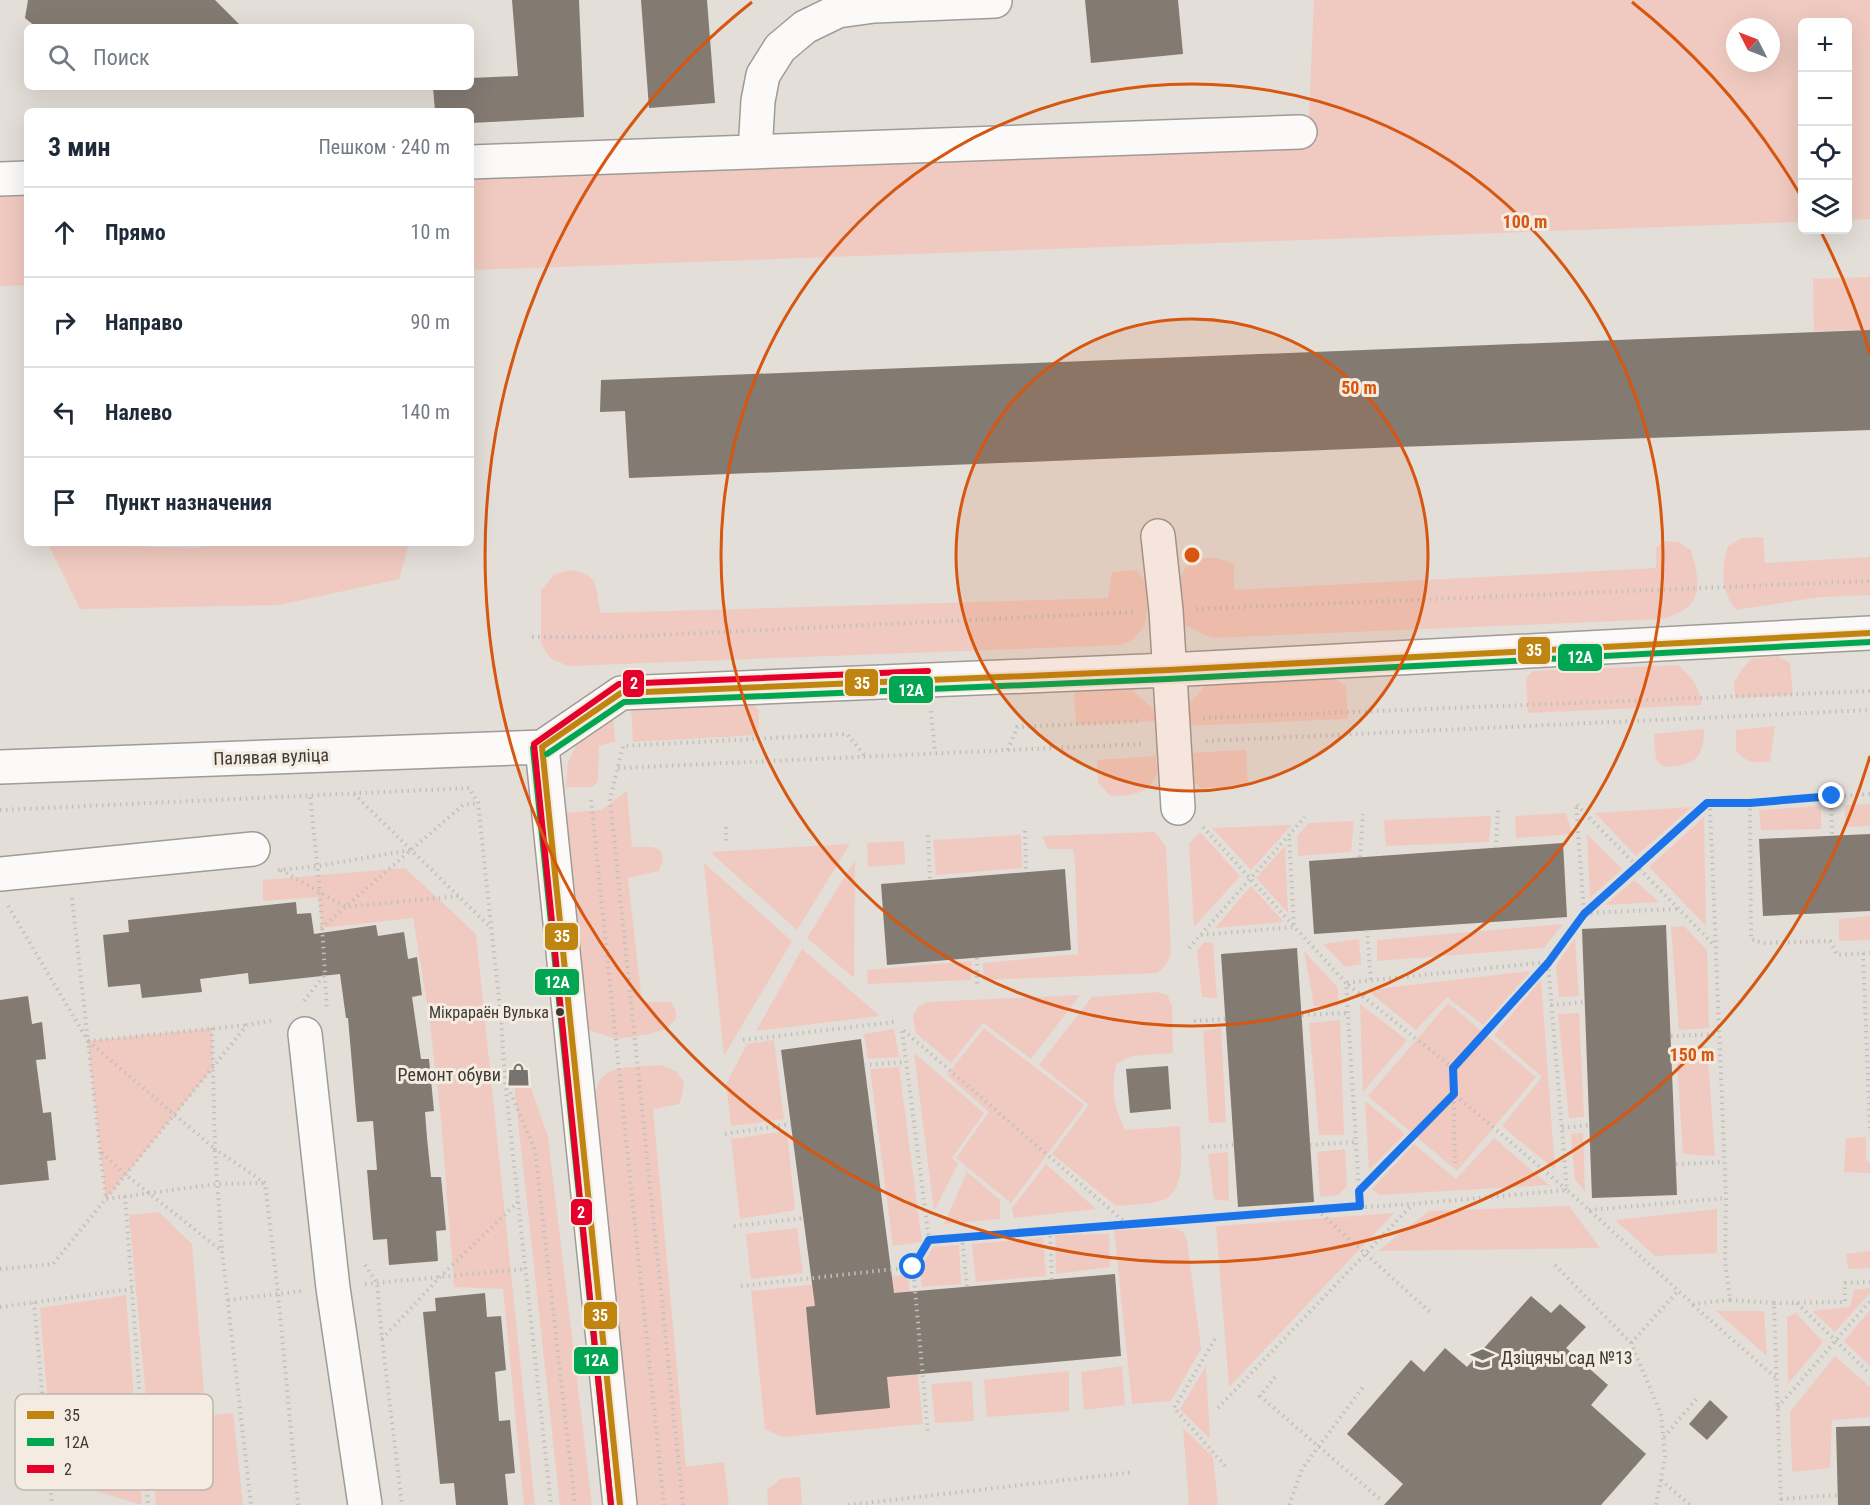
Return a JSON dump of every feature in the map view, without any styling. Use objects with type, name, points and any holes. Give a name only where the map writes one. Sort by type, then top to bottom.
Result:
[{"type":"street","points":[[754,152],[758,101],[763,75],[780,48],[805,27],[838,11],[865,7],[995,2]]},
{"type":"street","points":[[474,162],[1300,132]]},
{"type":"street","points":[[0,179],[24,178]]},
{"type":"street","points":[[1158,536],[1166,610],[1173,731],[1189,815]]},
{"type":"street","points":[[620,1505],[542,747],[621,693],[1168,670],[1870,633]]},
{"type":"street","name":"Палявая вуліца","points":[[0,766],[542,747]]},
{"type":"street","points":[[2,886],[253,849]]},
{"type":"street","points":[[294,1021],[365,1505]]},
{"type":"path","points":[[928,680],[935,753]]},
{"type":"path","points":[[618,768],[1008,750],[1173,731],[1870,691]]},
{"type":"path","points":[[1008,750],[1017,727],[1173,731],[1870,710]]},
{"type":"path","points":[[683,1505],[610,799],[623,746],[847,735],[866,756]]},
{"type":"path","points":[[0,810],[469,788],[478,802],[501,1018],[505,1081],[551,1505]]},
{"type":"path","points":[[354,794],[491,927]]},
{"type":"path","points":[[1455,1163],[1453,1068],[1548,963],[1584,914],[1707,803],[1750,803],[1870,794]]},
{"type":"path","points":[[88,1041],[294,1021],[325,974],[320,892],[310,795]]},
{"type":"path","points":[[1832,796],[1832,836]]},
{"type":"path","points":[[591,800],[664,1505]]},
{"type":"path","points":[[321,928],[463,805],[478,802]]},
{"type":"path","points":[[1707,803],[1710,807],[1726,1198],[1725,1262],[1730,1300]]},
{"type":"path","points":[[1750,803],[1751,939],[1763,943],[1830,941],[1837,955],[1870,953]]},
{"type":"path","points":[[1584,914],[1576,804],[1716,947]]},
{"type":"path","points":[[1496,848],[1498,807]]},
{"type":"path","points":[[1360,857],[1362,814]]},
{"type":"path","points":[[1189,815],[1346,983],[1453,1068]]},
{"type":"path","points":[[1189,948],[1305,817]]},
{"type":"path","points":[[726,826],[726,845]]},
{"type":"path","points":[[1025,831],[1026,871]]},
{"type":"path","points":[[1290,834],[1294,927]]},
{"type":"path","points":[[928,835],[930,880]]},
{"type":"path","points":[[281,870],[346,907],[459,896]]},
{"type":"path","points":[[2,886],[88,1041],[215,1149],[265,1184],[298,1505]]},
{"type":"path","points":[[71,891],[106,1199]]},
{"type":"path","points":[[1584,914],[1678,909]]},
{"type":"path","points":[[1201,935],[1294,927]]},
{"type":"path","points":[[1367,930],[1371,981]]},
{"type":"path","points":[[1863,954],[1870,1129]]},
{"type":"path","points":[[976,958],[977,986]]},
{"type":"path","points":[[1346,983],[1548,963]]},
{"type":"path","points":[[1548,963],[1567,1190]]},
{"type":"path","points":[[1346,983],[1360,1206]]},
{"type":"path","points":[[1551,1005],[1584,1002]]},
{"type":"path","points":[[1302,1015],[1347,1013]]},
{"type":"path","points":[[1194,1021],[1225,1019]]},
{"type":"path","points":[[743,1040],[894,1022]]},
{"type":"path","points":[[0,1269],[53,1264],[247,1025]]},
{"type":"path","points":[[212,1028],[216,1184],[251,1505]]},
{"type":"path","points":[[928,1434],[913,1267],[929,1240],[902,1029],[1127,1224]]},
{"type":"path","points":[[1671,1036],[1719,1034]]},
{"type":"path","points":[[864,1065],[906,1062]]},
{"type":"path","points":[[505,1081],[535,1150],[575,1505]]},
{"type":"path","points":[[1454,1094],[1567,1190],[1677,1292],[1776,1378]]},
{"type":"path","points":[[1359,1191],[1454,1094]]},
{"type":"path","points":[[725,1134],[791,1124]]},
{"type":"path","points":[[1562,1128],[1589,1125]]},
{"type":"path","points":[[1310,1145],[1356,1142]]},
{"type":"path","points":[[1202,1148],[1234,1144]]},
{"type":"path","points":[[100,1151],[126,1175],[222,1251]]},
{"type":"path","points":[[1676,1164],[1724,1162]]},
{"type":"path","points":[[106,1199],[216,1184],[265,1184]]},
{"type":"path","points":[[929,1240],[1360,1206],[1413,1204],[1567,1190]]},
{"type":"path","points":[[125,1196],[140,1394]]},
{"type":"path","points":[[1588,1210],[1726,1198]]},
{"type":"path","points":[[382,1340],[439,1278],[518,1201]]},
{"type":"path","points":[[1218,1408],[1413,1204]]},
{"type":"path","points":[[1317,1210],[1431,1313]]},
{"type":"path","points":[[734,1226],[803,1218]]},
{"type":"path","points":[[1050,1230],[1052,1280]]},
{"type":"path","points":[[962,1237],[967,1287]]},
{"type":"path","points":[[1555,1265],[1631,1343],[1661,1414],[1665,1457],[1656,1505]]},
{"type":"path","points":[[741,1286],[913,1267]]},
{"type":"path","points":[[228,1300],[525,1269]]},
{"type":"path","points":[[1693,1304],[1730,1300],[1774,1303],[1845,1302],[1845,1283],[1870,1282]]},
{"type":"path","points":[[0,1307],[132,1289]]},
{"type":"path","points":[[1631,1343],[1677,1292]]},
{"type":"path","points":[[1778,1407],[1870,1301]]},
{"type":"path","points":[[34,1302],[42,1394]]},
{"type":"path","points":[[1774,1303],[1781,1505]]},
{"type":"path","points":[[1797,1303],[1870,1374]]},
{"type":"path","points":[[1215,1339],[1174,1408],[1228,1469]]},
{"type":"path","points":[[1275,1377],[1260,1396],[1382,1501]]},
{"type":"path","points":[[1289,1505],[1302,1469],[1363,1388]]},
{"type":"path","points":[[1664,1438],[1699,1396]]},
{"type":"path","points":[[848,1505],[1134,1472]]},
{"type":"path","points":[[1661,1480],[1690,1505]]},
{"type":"path","points":[[51,1490],[52,1505]]},
{"type":"path","points":[[147,1490],[148,1505]]},
{"type":"path","points":[[1781,1499],[1838,1495]]},
{"type":"shaded area","points":[[1314,0],[1870,0],[1870,219],[1852,220],[1852,18],[1798,18],[1798,222],[474,270],[474,173],[983,149],[1319,139],[1309,116]]},
{"type":"shaded area","points":[[24,195],[24,285],[0,286],[0,196]]},
{"type":"shaded area","points":[[1870,277],[1870,330],[1814,331],[1813,279]]},
{"type":"shaded area","points":[[1763,537],[1765,563],[1870,557],[1870,595],[1821,597],[1736,610],[1727,595],[1723,579],[1728,546],[1742,538]]},
{"type":"shaded area","points":[[1665,541],[1678,542],[1691,550],[1697,585],[1690,605],[1664,619],[1212,638],[1184,625],[1177,595],[1182,573],[1192,562],[1207,558],[1234,564],[1234,590],[1656,568],[1656,548]]},
{"type":"shaded area","points":[[49,546],[201,548],[201,546],[408,546],[399,579],[279,605],[80,609]]},
{"type":"shaded area","points":[[572,570],[593,580],[601,613],[1108,598],[1112,572],[1136,570],[1146,581],[1149,600],[1144,627],[1132,640],[1120,645],[568,666],[550,658],[541,643],[541,590],[555,574]]},
{"type":"shaded area","points":[[1777,656],[1790,663],[1793,695],[1735,698],[1734,683],[1751,659]]},
{"type":"shaded area","points":[[1678,665],[1694,683],[1702,705],[1528,713],[1526,678],[1533,671]]},
{"type":"shaded area","points":[[1335,679],[1346,686],[1348,719],[1186,726],[1188,705],[1206,685]]},
{"type":"shaded area","points":[[1128,686],[1154,710],[1155,721],[1076,725],[1074,689]]},
{"type":"shaded area","points":[[749,702],[759,710],[758,735],[633,742],[631,709]]},
{"type":"shaded area","points":[[613,709],[615,741],[599,746],[598,781],[593,787],[566,787],[568,762],[579,739]]},
{"type":"shaded area","points":[[1775,726],[1770,761],[1752,762],[1736,751],[1736,730]]},
{"type":"shaded area","points":[[1704,729],[1702,748],[1695,759],[1683,765],[1664,767],[1656,760],[1654,734]]},
{"type":"shaded area","points":[[1246,750],[1248,786],[1201,788],[1189,778],[1186,753]]},
{"type":"shaded area","points":[[1156,756],[1156,776],[1143,791],[1130,795],[1110,796],[1098,782],[1097,760]]},
{"type":"shaded area","points":[[627,791],[632,847],[653,847],[661,851],[663,860],[659,871],[628,878],[642,1002],[671,1002],[676,1011],[676,1019],[666,1029],[617,1039],[589,1030],[583,1019],[565,813],[601,810]]},
{"type":"shaded area","points":[[1870,804],[1870,826],[1845,827],[1845,805]]},
{"type":"shaded area","points":[[1821,806],[1821,829],[1761,830],[1759,810]]},
{"type":"shaded area","points":[[1692,807],[1636,856],[1595,813]]},
{"type":"shaded area","points":[[1566,813],[1572,834],[1516,838],[1515,816]]},
{"type":"shaded area","points":[[1491,816],[1489,842],[1386,846],[1384,820]]},
{"type":"shaded area","points":[[1704,817],[1706,926],[1649,867]]},
{"type":"shaded area","points":[[1354,821],[1351,852],[1298,856],[1297,836],[1309,823]]},
{"type":"shaded area","points":[[1292,825],[1251,870],[1212,828]]},
{"type":"shaded area","points":[[1154,832],[1166,847],[1171,954],[1165,966],[1157,973],[984,980],[983,963],[1078,954],[1073,849],[1048,849],[1042,836]]},
{"type":"shaded area","points":[[1200,832],[1240,876],[1194,927],[1189,844]]},
{"type":"shaded area","points":[[1587,834],[1622,869],[1590,898]]},
{"type":"shaded area","points":[[1021,835],[1022,868],[936,875],[933,840]]},
{"type":"shaded area","points":[[904,841],[905,864],[868,867],[867,843]]},
{"type":"shaded area","points":[[850,844],[797,930],[710,852]]},
{"type":"shaded area","points":[[1285,846],[1288,913],[1256,878]]},
{"type":"shaded area","points":[[855,860],[854,978],[807,938]]},
{"type":"shaded area","points":[[704,863],[792,941],[724,1056]]},
{"type":"shaded area","points":[[405,868],[476,934],[535,1505],[524,1505],[503,1289],[454,1287],[441,1119],[429,1015],[413,918],[322,928],[318,897],[263,901],[263,880]]},
{"type":"shaded area","points":[[1634,880],[1659,902],[1605,905]]},
{"type":"shaded area","points":[[1251,886],[1284,922],[1215,928]]},
{"type":"shaded area","points":[[1870,916],[1870,940],[1839,941],[1839,919]]},
{"type":"shaded area","points":[[1563,924],[1544,948],[1377,961],[1377,940]]},
{"type":"shaded area","points":[[1684,926],[1707,950],[1709,1028],[1679,1030],[1671,927]]},
{"type":"shaded area","points":[[1575,938],[1579,996],[1559,997],[1556,965]]},
{"type":"shaded area","points":[[1359,939],[1361,964],[1345,967],[1323,944]]},
{"type":"shaded area","points":[[1204,942],[1213,943],[1217,998],[1202,997],[1197,951]]},
{"type":"shaded area","points":[[802,949],[880,1016],[756,1031]]},
{"type":"shaded area","points":[[1304,951],[1338,988],[1338,1006],[1314,1006]]},
{"type":"shaded area","points":[[972,961],[971,980],[868,984],[867,970]]},
{"type":"shaded area","points":[[1531,971],[1483,1025],[1447,997],[1416,1030],[1367,990]]},
{"type":"shaded area","points":[[1541,980],[1555,1170],[1502,1126],[1542,1077],[1494,1035]]},
{"type":"shaded area","points":[[1157,992],[1167,995],[1172,1005],[1173,1053],[1132,1056],[1116,1064],[1114,1098],[1125,1130],[1180,1126],[1179,1178],[1171,1195],[1163,1200],[1116,1206],[1052,1154],[1089,1105],[1039,1065],[1092,997]]},
{"type":"shaded area","points":[[1080,995],[1031,1059],[983,1023],[951,1063],[916,1033],[913,1016],[918,1007],[927,1002]]},
{"type":"shaded area","points":[[1448,1003],[1536,1077],[1457,1171],[1368,1096]]},
{"type":"shaded area","points":[[1360,1004],[1407,1040],[1363,1092]]},
{"type":"shaded area","points":[[1579,1013],[1584,1117],[1569,1118],[1558,1014]]},
{"type":"shaded area","points":[[1340,1020],[1344,1135],[1319,1135],[1309,1023]]},
{"type":"shaded area","points":[[1221,1027],[1226,1122],[1209,1123],[1203,1031]]},
{"type":"shaded area","points":[[212,1028],[213,1068],[106,1199],[88,1041]]},
{"type":"shaded area","points":[[984,1028],[1084,1105],[1011,1203],[956,1158],[989,1112],[947,1075]]},
{"type":"shaded area","points":[[894,1029],[899,1057],[868,1059],[864,1034]]},
{"type":"shaded area","points":[[774,1040],[784,1119],[731,1126],[726,1084],[747,1044]]},
{"type":"shaded area","points":[[1707,1046],[1715,1156],[1683,1154],[1676,1049]]},
{"type":"shaded area","points":[[914,1053],[984,1113],[952,1158],[958,1164],[934,1211]]},
{"type":"shaded area","points":[[661,1065],[676,1071],[684,1082],[680,1104],[653,1109],[686,1467],[724,1462],[729,1505],[637,1505],[595,1109],[597,1086],[607,1073],[634,1066]]},
{"type":"shaded area","points":[[899,1067],[922,1242],[893,1246],[870,1069]]},
{"type":"shaded area","points":[[529,1082],[548,1137],[592,1505],[560,1505],[514,1084]]},
{"type":"shaded area","points":[[1365,1101],[1405,1134],[1369,1170]]},
{"type":"shaded area","points":[[787,1131],[795,1210],[740,1219],[731,1139]]},
{"type":"shaded area","points":[[1583,1133],[1585,1191],[1575,1180],[1571,1134]]},
{"type":"shaded area","points":[[1866,1137],[1866,1159],[1870,1163],[1870,1173],[1844,1172],[1846,1138]]},
{"type":"shaded area","points":[[1494,1138],[1549,1185],[1379,1195],[1372,1189],[1414,1144],[1456,1179]]},
{"type":"shaded area","points":[[1345,1149],[1347,1186],[1338,1195],[1320,1197],[1317,1152]]},
{"type":"shaded area","points":[[1228,1152],[1229,1201],[1214,1199],[1208,1154]]},
{"type":"shaded area","points":[[1046,1164],[1096,1209],[1014,1218],[1012,1208]]},
{"type":"shaded area","points":[[967,1172],[1000,1200],[1000,1219],[944,1224]]},
{"type":"shaded area","points":[[1569,1206],[1600,1248],[1378,1251],[1429,1211]]},
{"type":"shaded area","points":[[1717,1209],[1717,1253],[1655,1256],[1615,1220]]},
{"type":"shaded area","points":[[159,1212],[192,1244],[204,1394],[146,1394],[129,1215]]},
{"type":"shaded area","points":[[1394,1213],[1229,1387],[1216,1226]]},
{"type":"shaded area","points":[[797,1228],[803,1273],[751,1279],[746,1234]]},
{"type":"shaded area","points":[[1175,1228],[1183,1232],[1187,1240],[1201,1349],[1171,1401],[1132,1404],[1114,1230]]},
{"type":"shaded area","points":[[1109,1234],[1110,1267],[1056,1274],[1055,1235]]},
{"type":"shaded area","points":[[1043,1238],[1046,1276],[976,1282],[972,1244]]},
{"type":"shaded area","points":[[959,1245],[961,1284],[922,1287],[920,1269],[933,1247]]},
{"type":"shaded area","points":[[1870,1251],[1870,1268],[1848,1269],[1846,1254]]},
{"type":"shaded area","points":[[908,1275],[923,1424],[782,1437],[765,1429],[751,1291]]},
{"type":"shaded area","points":[[1870,1288],[1870,1293],[1835,1332],[1812,1311],[1850,1307],[1854,1290]]},
{"type":"shaded area","points":[[126,1295],[134,1394],[47,1394],[40,1308]]},
{"type":"shaded area","points":[[1870,1310],[1870,1366],[1844,1341]]},
{"type":"shaded area","points":[[1716,1311],[1764,1311],[1767,1356]]},
{"type":"shaded area","points":[[1796,1313],[1823,1342],[1788,1384],[1787,1317]]},
{"type":"shaded area","points":[[1835,1356],[1870,1387],[1870,1417],[1832,1420],[1830,1468],[1792,1472],[1790,1412]]},
{"type":"shaded area","points":[[1122,1366],[1125,1405],[1084,1410],[1081,1372]]},
{"type":"shaded area","points":[[1206,1366],[1210,1439],[1180,1409]]},
{"type":"shaded area","points":[[1069,1371],[1069,1411],[987,1417],[984,1380]]},
{"type":"shaded area","points":[[972,1381],[974,1421],[935,1423],[931,1384]]},
{"type":"shaded area","points":[[233,1413],[243,1505],[156,1505],[155,1490],[213,1490],[213,1415]]},
{"type":"shaded area","points":[[1183,1428],[1213,1457],[1218,1505],[1189,1505]]},
{"type":"shaded area","points":[[800,1477],[802,1505],[768,1505],[767,1490],[780,1479]]},
{"type":"shaded area","points":[[93,1490],[141,1490],[142,1505]]},
{"type":"building","points":[[28,0],[215,0],[239,24],[32,24],[25,18]]},
{"type":"building","points":[[512,0],[579,0],[584,117],[474,123],[474,108],[435,108],[433,90],[474,90],[474,78],[518,76]]},
{"type":"building","points":[[641,0],[707,0],[715,103],[649,108]]},
{"type":"building","points":[[1085,0],[1178,0],[1183,54],[1091,63]]},
{"type":"building","points":[[1870,330],[1870,430],[629,478],[625,411],[600,412],[601,380]]},
{"type":"building","points":[[1870,834],[1870,911],[1763,916],[1759,839]]},
{"type":"building","points":[[1563,843],[1567,917],[1314,934],[1309,861]]},
{"type":"building","points":[[1065,869],[1071,950],[887,965],[881,884]]},
{"type":"building","points":[[296,902],[297,914],[311,913],[314,934],[376,925],[378,936],[404,932],[408,959],[417,957],[422,995],[412,997],[421,1059],[429,1059],[434,1111],[425,1112],[431,1177],[441,1177],[446,1230],[436,1231],[438,1261],[389,1265],[387,1239],[373,1240],[367,1170],[377,1170],[373,1121],[357,1122],[348,1018],[346,1018],[340,974],[249,984],[248,973],[200,979],[202,992],[142,998],[140,984],[108,987],[103,935],[129,932],[128,920]]},
{"type":"building","points":[[1666,925],[1677,1195],[1592,1198],[1582,929]]},
{"type":"building","points":[[1297,948],[1314,1202],[1238,1207],[1221,954]]},
{"type":"building","points":[[28,996],[32,1024],[42,1022],[46,1059],[36,1060],[43,1113],[51,1112],[56,1160],[47,1161],[49,1180],[0,1185],[0,1000]]},
{"type":"building","points":[[861,1039],[894,1293],[1115,1274],[1121,1356],[887,1377],[890,1408],[816,1415],[806,1307],[815,1306],[781,1050]]},
{"type":"building","points":[[1168,1066],[1171,1109],[1130,1113],[1126,1069]]},
{"type":"building","points":[[485,1293],[487,1317],[501,1316],[506,1370],[495,1372],[499,1421],[510,1420],[515,1473],[505,1474],[508,1505],[456,1505],[454,1483],[440,1484],[423,1312],[436,1311],[435,1298]]},
{"type":"building","points":[[1531,1296],[1551,1313],[1560,1304],[1586,1327],[1566,1348],[1608,1385],[1591,1405],[1646,1454],[1601,1505],[1384,1505],[1403,1484],[1347,1434],[1411,1360],[1424,1372],[1445,1348],[1467,1367]]},
{"type":"building","points":[[1710,1400],[1728,1417],[1707,1440],[1689,1424]]},
{"type":"building","points":[[1870,1426],[1870,1505],[1838,1505],[1836,1427]]},
{"type":"transit line","name":"35","points":[[542,747],[621,693],[1168,670],[1870,633]]},
{"type":"transit line","name":"12А","points":[[547,754],[624,702],[1168,679],[1870,642]]},
{"type":"transit line","name":"2","points":[[611,1505],[534,744],[619,684],[928,671]]},
{"type":"transit line","name":"35","points":[[542,747],[620,1505]]},
{"type":"transit line","name":"12А","points":[[533,748],[611,1505]]},
{"type":"place","name":"Мікрараён Вулька","points":[[560,1012]]},
{"type":"place","name":"Ремонт обуви","points":[[519,1075]]},
{"type":"place","name":"Дзіцячы сад №13","points":[[1483,1358]]},
{"type":"route","points":[[913,1267],[929,1240],[1360,1206],[1359,1191],[1454,1094],[1453,1068],[1548,963],[1584,914],[1707,803],[1750,803],[1832,796]]}]
